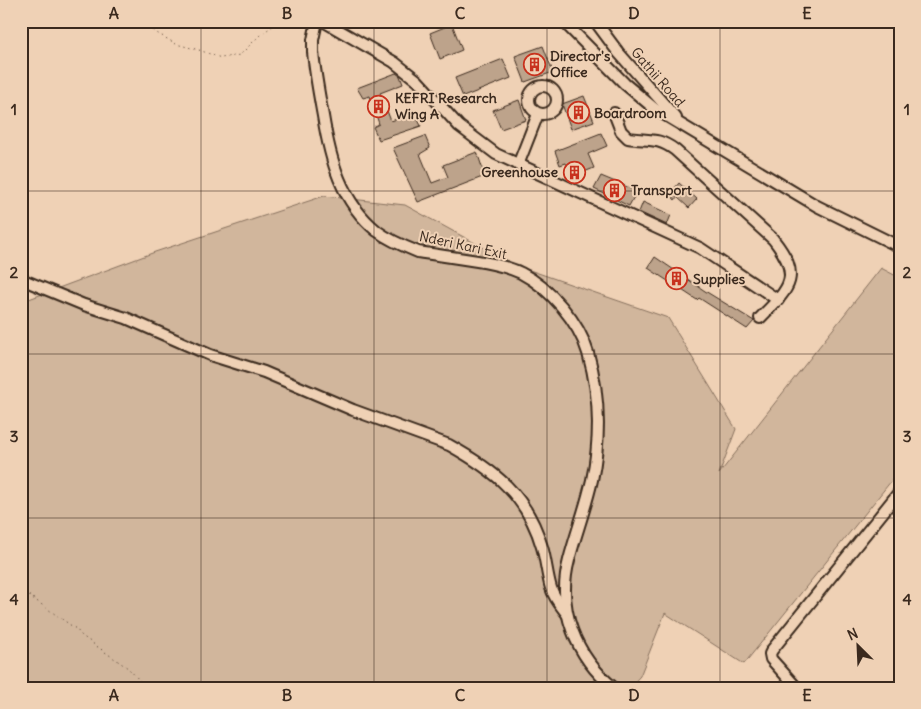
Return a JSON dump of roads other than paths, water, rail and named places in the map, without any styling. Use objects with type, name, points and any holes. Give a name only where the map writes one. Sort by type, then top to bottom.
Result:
[{"type":"street","name":"Nderi Kari Exit","points":[[317,21],[312,40],[326,135],[338,176],[352,204],[376,230],[391,240],[411,249],[506,268],[527,276],[538,284],[566,312],[584,342],[592,365],[596,387],[599,436],[587,503],[569,560],[566,580],[568,615],[572,630],[583,655],[614,688]]},
{"type":"street","points":[[323,21],[394,62],[418,81],[459,126],[496,154],[518,166],[700,248],[778,300]]},
{"type":"street","points":[[563,21],[597,56],[655,109],[817,206],[900,246]]},
{"type":"street","name":"Gathii Road","points":[[595,21],[618,52],[684,127]]},
{"type":"street","points":[[614,112],[621,131],[628,138],[654,139],[666,143],[724,193],[773,239],[783,251],[791,272],[790,279],[786,290],[760,318]]},
{"type":"street","points":[[518,166],[538,114]]},
{"type":"street","points":[[21,278],[84,305],[126,318],[210,355],[264,372],[353,410],[449,445],[464,453],[498,477],[517,497],[540,538],[551,588],[568,615]]},
{"type":"street","points":[[797,688],[771,659],[770,654],[772,650],[900,491]]},
{"type":"place","name":"Director's Office","points":[[534,64]]},
{"type":"place","name":"KEFRI Research Wing A","points":[[379,106]]},
{"type":"place","name":"Boardroom","points":[[578,113]]},
{"type":"place","name":"Greenhouse","points":[[574,172]]},
{"type":"place","name":"Transport","points":[[615,190]]},
{"type":"place","name":"Supplies","points":[[677,279]]}]
